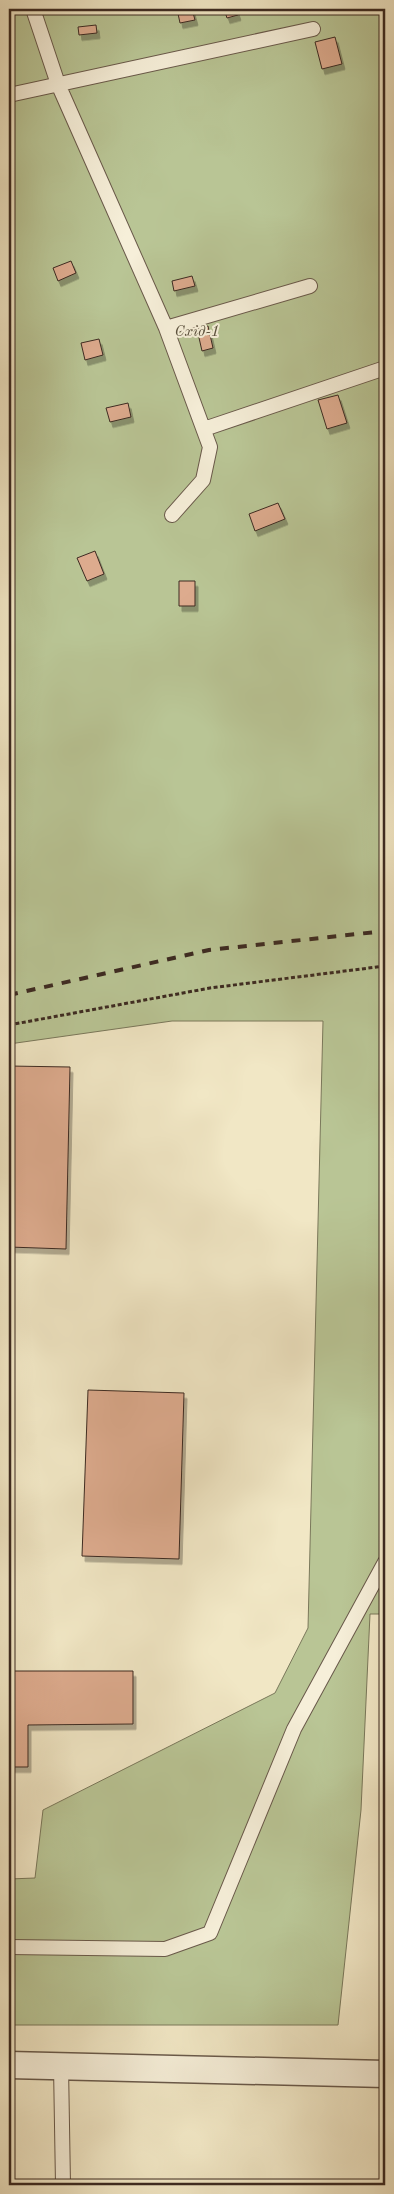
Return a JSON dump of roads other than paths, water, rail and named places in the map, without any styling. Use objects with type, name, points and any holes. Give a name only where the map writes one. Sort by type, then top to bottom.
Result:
[{"type":"street","points":[[9,2065],[385,2074]]},
{"type":"lane","points":[[32,9],[58,84],[166,328],[210,447],[203,480],[172,515]]},
{"type":"lane","points":[[9,95],[314,28]]},
{"type":"lane","points":[[166,328],[310,286]]},
{"type":"lane","points":[[204,429],[385,368]]},
{"type":"lane","points":[[9,1947],[165,1949],[210,1933],[294,1729],[385,1562]]},
{"type":"lane","points":[[61,2066],[63,2185]]},
{"type":"railway","points":[[9,995],[209,950],[385,931]]},
{"type":"park label","name":"Схід-1","points":[[197,332]]}]
